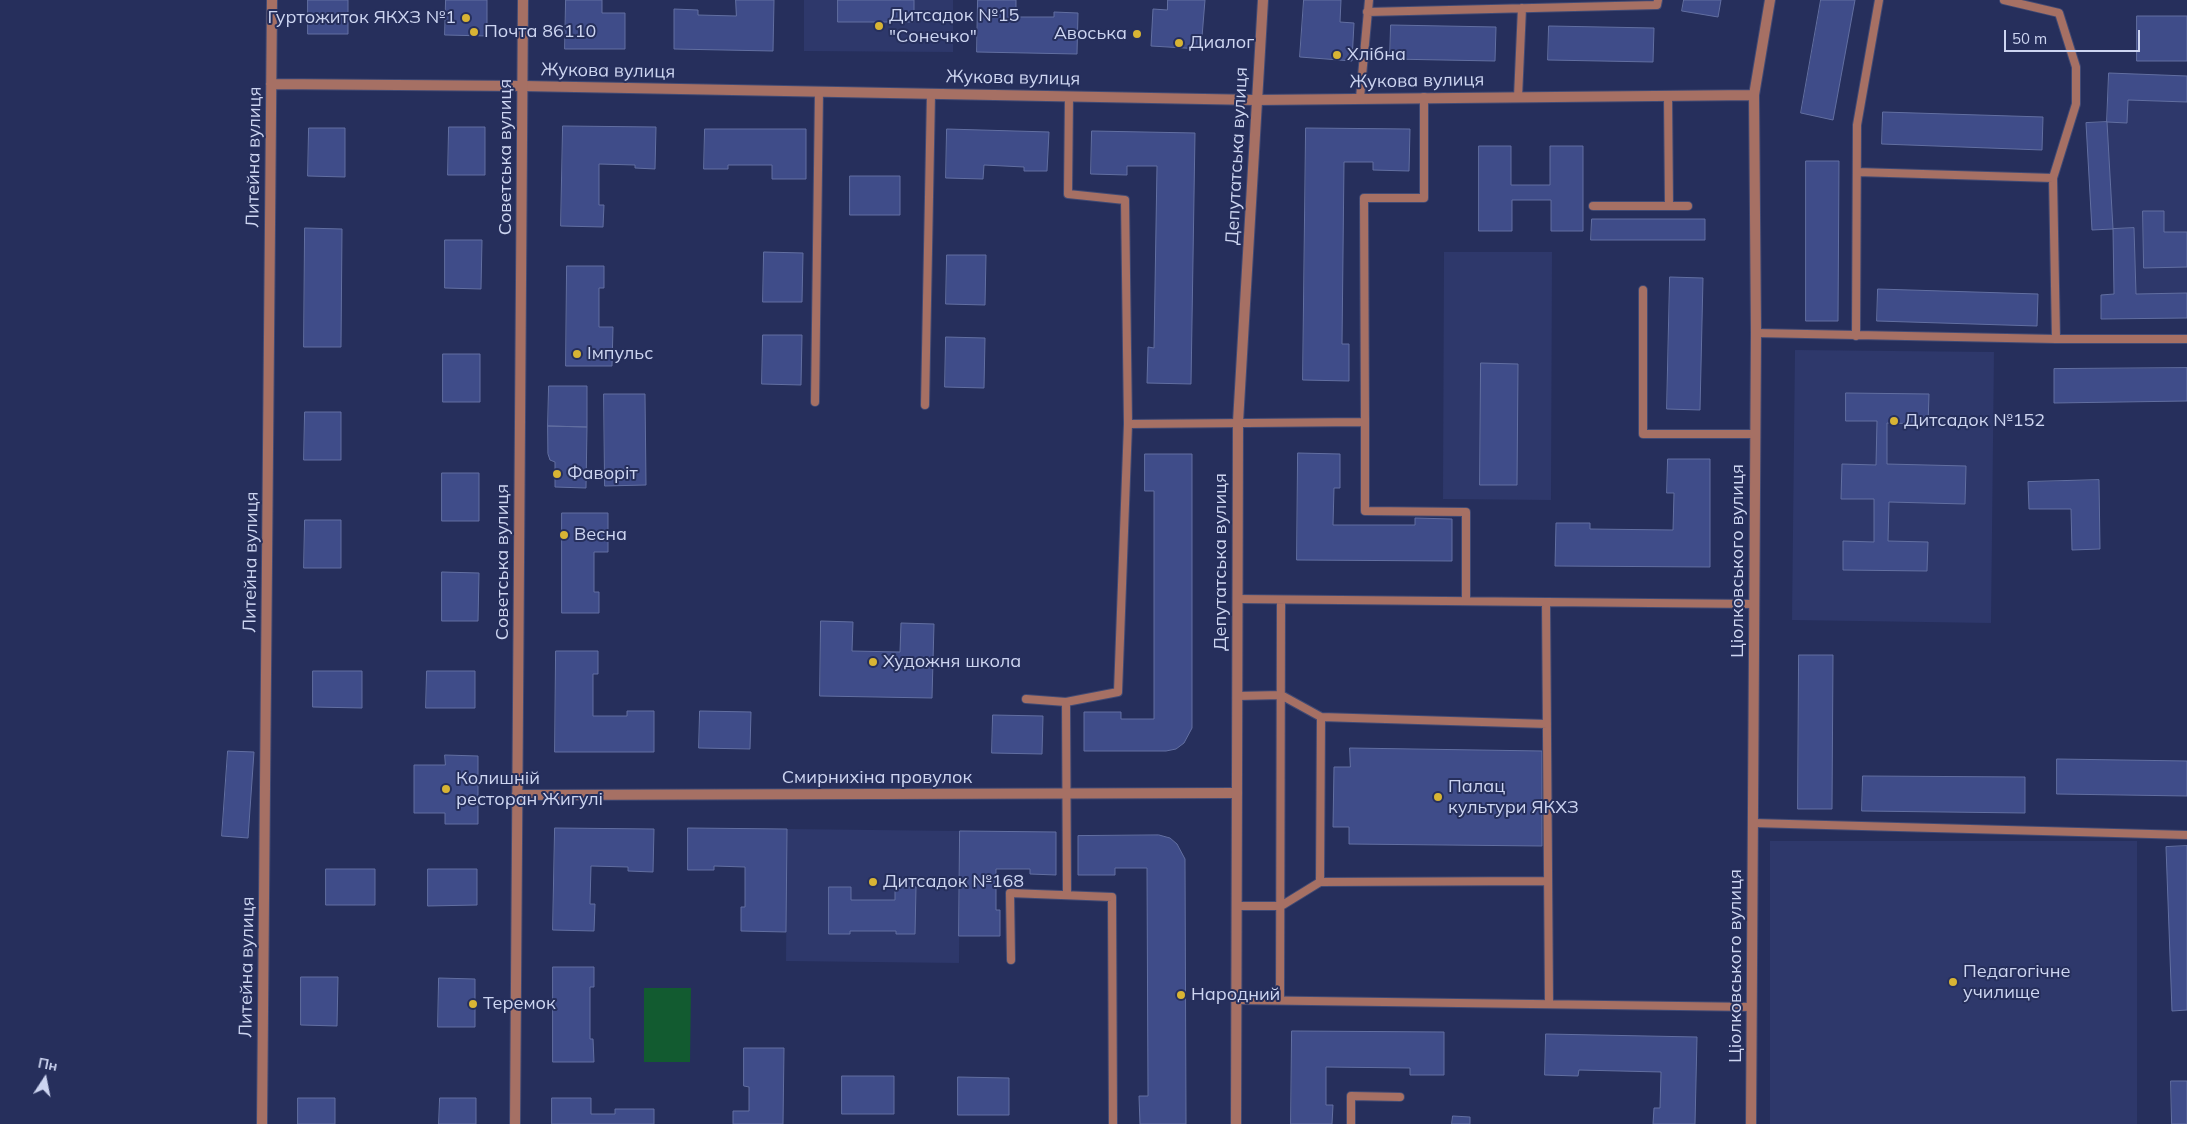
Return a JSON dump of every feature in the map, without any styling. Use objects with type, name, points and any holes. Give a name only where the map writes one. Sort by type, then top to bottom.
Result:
[{"type":"street","name":"Литейна вулиця","points":[[262,1124],[272,0]]},
{"type":"street","name":"Советська вулиця","points":[[514,1124],[523,0]]},
{"type":"street","name":"Депутатська вулиця","points":[[1236,1124],[1238,422],[1263,0]]},
{"type":"street","name":"Ціолковського вулиця","points":[[1751,1124],[1756,434],[1754,95],[1770,0]]},
{"type":"street","name":"Жукова вулиця","points":[[271,84],[522,86],[1256,100],[1754,95]]},
{"type":"street","name":"Смирнихіна провулок","points":[[517,795],[1237,793]]},
{"type":"lane","points":[[1360,98],[1369,0]]},
{"type":"lane","points":[[1496,0],[1496,9]]},
{"type":"lane","points":[[1367,12],[1657,5],[1658,0]]},
{"type":"lane","points":[[1856,336],[1857,125],[1879,0]]},
{"type":"lane","points":[[2004,0],[2059,13],[2076,67],[2076,104],[2053,178],[2056,339]]},
{"type":"lane","points":[[1518,97],[1522,8]]},
{"type":"lane","points":[[815,402],[819,91]]},
{"type":"lane","points":[[924,405],[931,93]]},
{"type":"lane","points":[[1026,698],[1066,702],[1118,692],[1128,424],[1125,200],[1068,194],[1069,96]]},
{"type":"lane","points":[[1668,96],[1669,206]]},
{"type":"lane","points":[[1424,97],[1424,198],[1364,198],[1365,511],[1466,512],[1466,601]]},
{"type":"lane","points":[[1857,172],[2053,178]]},
{"type":"lane","points":[[1593,206],[1688,206]]},
{"type":"lane","points":[[1643,290],[1643,434],[1756,434]]},
{"type":"lane","points":[[1756,333],[2056,339],[2187,339]]},
{"type":"lane","points":[[1128,424],[1365,422]]},
{"type":"lane","points":[[1237,599],[1754,604]]},
{"type":"lane","points":[[1280,1000],[1281,600]]},
{"type":"lane","points":[[1546,602],[1548,1004]]},
{"type":"lane","points":[[1237,696],[1281,695],[1321,717],[1547,724]]},
{"type":"lane","points":[[1066,702],[1068,895]]},
{"type":"lane","points":[[1320,882],[1321,717]]},
{"type":"lane","points":[[1753,823],[2187,834]]},
{"type":"lane","points":[[1237,906],[1281,906],[1320,882],[1548,881]]},
{"type":"lane","points":[[1011,960],[1010,893],[1112,896],[1113,1124]]},
{"type":"lane","points":[[1236,1000],[1752,1007]]},
{"type":"lane","points":[[1351,1124],[1351,1096],[1400,1097]]},
{"type":"shaded area","name":"Дитсадок №15 \"Сонечко\"","points":[[804,0],[953,0],[953,52],[804,51]]},
{"type":"shaded area","points":[[2128,100],[2187,102],[2187,293],[2136,294],[2134,229],[2113,229],[2107,122],[2127,123]]},
{"type":"shaded area","points":[[1444,252],[1552,252],[1551,500],[1443,499]]},
{"type":"shaded area","name":"Дитсадок №152","points":[[1795,350],[1994,352],[1991,623],[1792,620]]},
{"type":"shaded area","name":"Дитсадок №168","points":[[787,829],[960,831],[959,963],[786,961]]},
{"type":"shaded area","name":"Педагогічне училище","points":[[1770,841],[2137,841],[2137,1124],[1770,1124]]},
{"type":"green space","points":[[644,988],[691,988],[690,1062],[644,1062]]},
{"type":"building","points":[[308,0],[348,0],[348,34],[308,34]]},
{"type":"building","name":"Гуртожиток ЯКХЗ №1","points":[[446,0],[487,0],[487,36],[445,35]]},
{"type":"building","points":[[566,0],[602,0],[602,13],[625,13],[625,49],[565,49]]},
{"type":"building","points":[[736,0],[774,0],[773,51],[674,49],[674,9],[698,10],[698,15],[736,16]]},
{"type":"building","points":[[838,0],[914,0],[914,22],[838,22]]},
{"type":"building","points":[[978,0],[1016,0],[1016,17],[1054,17],[1054,12],[1078,13],[1077,54],[977,52]]},
{"type":"building","points":[[1168,0],[1205,0],[1201,49],[1151,46],[1153,9],[1167,10]]},
{"type":"building","points":[[1304,0],[1341,0],[1340,22],[1354,23],[1352,61],[1300,57]]},
{"type":"building","points":[[1684,0],[1721,0],[1718,17],[1682,11]]},
{"type":"building","points":[[1821,0],[1855,0],[1833,120],[1801,113]]},
{"type":"building","points":[[2137,16],[2187,16],[2187,61],[2137,61]]},
{"type":"building","points":[[1391,25],[1496,27],[1495,61],[1390,59]]},
{"type":"building","points":[[1549,26],[1654,28],[1653,62],[1548,60]]},
{"type":"building","points":[[2109,73],[2187,76],[2187,102],[2128,100],[2127,123],[2107,122]]},
{"type":"building","points":[[1883,112],[2043,117],[2042,150],[1882,144]]},
{"type":"building","points":[[2107,122],[2113,229],[2092,230],[2086,123]]},
{"type":"building","points":[[563,126],[656,127],[655,169],[635,168],[635,165],[599,164],[599,205],[604,205],[603,227],[561,226]]},
{"type":"building","points":[[449,127],[485,127],[485,175],[448,175]]},
{"type":"building","points":[[309,128],[345,128],[345,177],[308,176]]},
{"type":"building","points":[[1306,128],[1410,129],[1409,171],[1373,170],[1373,162],[1344,162],[1342,344],[1349,344],[1349,381],[1303,380]]},
{"type":"building","points":[[705,129],[806,129],[806,179],[772,179],[772,165],[728,165],[728,169],[704,169]]},
{"type":"building","points":[[947,129],[1049,132],[1047,171],[1024,171],[1024,167],[984,165],[983,179],[946,178]]},
{"type":"building","points":[[1092,131],[1195,133],[1191,384],[1147,383],[1148,347],[1154,348],[1157,166],[1127,166],[1127,175],[1091,174]]},
{"type":"building","points":[[1479,146],[1511,146],[1511,185],[1550,185],[1550,146],[1583,146],[1583,231],[1551,231],[1551,200],[1512,200],[1512,231],[1479,231]]},
{"type":"building","points":[[1806,161],[1839,161],[1838,321],[1806,321]]},
{"type":"building","points":[[850,176],[900,176],[900,215],[850,215]]},
{"type":"building","points":[[2143,211],[2164,211],[2164,232],[2187,232],[2187,267],[2144,268]]},
{"type":"building","points":[[1592,219],[1705,219],[1705,240],[1591,240]]},
{"type":"building","points":[[305,228],[342,229],[341,347],[304,347]]},
{"type":"building","points":[[2134,228],[2136,294],[2187,293],[2187,318],[2101,319],[2101,295],[2114,294],[2113,229]]},
{"type":"building","points":[[445,240],[482,240],[481,289],[445,288]]},
{"type":"building","points":[[764,252],[803,253],[802,302],[763,302]]},
{"type":"building","points":[[947,255],[986,255],[985,305],[946,304]]},
{"type":"building","points":[[567,266],[604,266],[604,288],[599,288],[599,327],[613,327],[612,366],[566,366]]},
{"type":"building","points":[[1670,277],[1703,278],[1700,410],[1667,409]]},
{"type":"building","points":[[1878,289],[2038,294],[2037,326],[1877,321]]},
{"type":"building","points":[[763,335],[802,335],[801,385],[762,384]]},
{"type":"building","points":[[946,337],[985,338],[984,388],[945,387]]},
{"type":"building","points":[[443,354],[480,354],[480,402],[443,402]]},
{"type":"building","points":[[1481,363],[1518,364],[1517,485],[1480,485]]},
{"type":"building","points":[[2187,368],[2187,401],[2054,403],[2054,369]]},
{"type":"building","points":[[549,386],[587,386],[587,427],[548,426]]},
{"type":"building","points":[[1846,393],[1929,394],[1928,424],[1887,423],[1887,464],[1966,466],[1965,504],[1889,502],[1888,541],[1928,542],[1927,571],[1843,570],[1843,541],[1874,542],[1874,499],[1841,499],[1842,464],[1876,465],[1877,421],[1846,421]]},
{"type":"building","points":[[604,394],[645,394],[646,485],[605,486]]},
{"type":"building","points":[[305,412],[341,412],[341,460],[304,460]]},
{"type":"building","name":"Фаворіт","points":[[548,426],[587,427],[586,488],[555,487],[555,462],[550,460],[548,454]]},
{"type":"building","points":[[1298,453],[1340,454],[1340,488],[1334,488],[1333,525],[1415,525],[1415,518],[1452,519],[1452,561],[1297,560]]},
{"type":"building","points":[[1145,454],[1192,454],[1192,728],[1184,743],[1176,749],[1166,751],[1084,751],[1084,712],[1121,712],[1121,719],[1154,719],[1154,491],[1145,491]]},
{"type":"building","points":[[1668,459],[1710,459],[1710,567],[1555,566],[1556,523],[1590,523],[1590,529],[1673,530],[1674,493],[1667,493]]},
{"type":"building","points":[[442,473],[479,473],[479,521],[442,521]]},
{"type":"building","points":[[2099,480],[2100,549],[2072,550],[2071,509],[2029,509],[2028,482]]},
{"type":"building","points":[[562,513],[608,513],[608,552],[594,552],[594,592],[599,592],[599,613],[562,613]]},
{"type":"building","points":[[305,520],[341,520],[341,568],[304,568]]},
{"type":"building","points":[[442,572],[479,573],[478,621],[442,621]]},
{"type":"building","points":[[821,621],[853,622],[852,651],[900,652],[901,623],[934,624],[932,698],[820,696]]},
{"type":"building","points":[[556,651],[598,651],[598,674],[593,674],[593,716],[627,716],[627,711],[654,711],[654,752],[555,752]]},
{"type":"building","points":[[1799,655],[1833,655],[1832,809],[1798,809]]},
{"type":"building","points":[[313,671],[362,671],[362,708],[313,707]]},
{"type":"building","points":[[427,671],[475,671],[475,708],[426,708]]},
{"type":"building","points":[[700,711],[751,712],[750,749],[699,748]]},
{"type":"building","points":[[993,715],[1043,716],[1042,754],[992,753]]},
{"type":"building","name":"Палац культури ЯКХЗ","points":[[1350,748],[1542,751],[1542,846],[1349,844],[1349,827],[1333,827],[1334,767],[1350,767]]},
{"type":"building","points":[[228,751],[254,752],[248,838],[222,836]]},
{"type":"building","name":"Колишній ресторан Жигулі","points":[[445,755],[478,756],[478,824],[445,824],[445,813],[414,813],[414,765],[445,765]]},
{"type":"building","points":[[2057,759],[2187,761],[2187,796],[2057,794]]},
{"type":"building","points":[[1863,776],[2025,777],[2025,813],[1862,811]]},
{"type":"building","points":[[555,828],[654,829],[653,872],[628,871],[628,867],[591,866],[590,904],[595,904],[594,931],[553,930]]},
{"type":"building","points":[[688,828],[787,829],[786,932],[741,931],[741,907],[745,907],[745,867],[714,866],[714,870],[688,870]]},
{"type":"building","points":[[960,831],[1056,832],[1056,875],[1030,874],[1030,869],[996,869],[996,910],[1000,910],[1000,936],[959,936]]},
{"type":"building","points":[[1159,835],[1170,838],[1177,844],[1185,859],[1186,1124],[1140,1124],[1139,1096],[1148,1096],[1147,868],[1115,868],[1115,875],[1078,875],[1078,836]]},
{"type":"building","points":[[2187,846],[2187,1010],[2172,1011],[2166,847]]},
{"type":"building","points":[[326,869],[375,869],[375,905],[326,905]]},
{"type":"building","points":[[428,869],[477,869],[477,905],[428,906]]},
{"type":"building","points":[[829,887],[851,887],[851,900],[895,900],[895,887],[916,887],[915,934],[896,934],[896,931],[850,931],[850,934],[829,934]]},
{"type":"building","points":[[553,967],[594,967],[594,987],[590,987],[590,1039],[593,1039],[594,1062],[553,1062]]},
{"type":"building","points":[[301,977],[338,977],[337,1026],[301,1025]]},
{"type":"building","points":[[439,978],[475,979],[475,1027],[438,1027]]},
{"type":"building","points":[[1292,1031],[1444,1032],[1444,1075],[1410,1075],[1410,1068],[1326,1067],[1326,1105],[1333,1105],[1332,1124],[1291,1124]]},
{"type":"building","points":[[1546,1034],[1697,1037],[1695,1124],[1653,1124],[1654,1108],[1660,1108],[1661,1072],[1579,1070],[1578,1076],[1545,1075]]},
{"type":"building","points":[[744,1048],[784,1048],[783,1124],[733,1124],[733,1111],[749,1111],[749,1087],[744,1086]]},
{"type":"building","points":[[842,1076],[894,1076],[894,1114],[842,1114]]},
{"type":"building","points":[[958,1077],[1009,1078],[1009,1115],[958,1115]]},
{"type":"building","points":[[2171,1081],[2187,1081],[2187,1124],[2172,1124]]},
{"type":"building","points":[[298,1098],[335,1098],[335,1124],[298,1124]]},
{"type":"building","points":[[440,1098],[476,1098],[476,1124],[439,1124]]},
{"type":"building","points":[[552,1098],[591,1098],[591,1114],[615,1114],[615,1109],[654,1109],[654,1124],[552,1124]]},
{"type":"building","points":[[1453,1116],[1470,1117],[1470,1124],[1452,1124]]},
{"type":"place","name":"Гуртожиток ЯКХЗ №1","points":[[466,18]]},
{"type":"place","name":"Дитсадок №15 \"Сонечко\"","points":[[879,26]]},
{"type":"place","name":"Почта 86110","points":[[474,32]]},
{"type":"place","name":"Авоська","points":[[1137,34]]},
{"type":"place","name":"Диалог","points":[[1179,43]]},
{"type":"place","name":"Хлібна","points":[[1337,55]]},
{"type":"place","name":"Імпульс","points":[[577,354]]},
{"type":"place","name":"Дитсадок №152","points":[[1894,421]]},
{"type":"place","name":"Фаворіт","points":[[557,474]]},
{"type":"place","name":"Весна","points":[[564,535]]},
{"type":"place","name":"Художня школа","points":[[873,662]]},
{"type":"place","name":"Колишній ресторан Жигулі","points":[[446,789]]},
{"type":"place","name":"Палац культури ЯКХЗ","points":[[1438,797]]},
{"type":"place","name":"Дитсадок №168","points":[[873,882]]},
{"type":"place","name":"Педагогічне училище","points":[[1953,982]]},
{"type":"place","name":"Народний","points":[[1181,995]]},
{"type":"place","name":"Теремок","points":[[473,1004]]}]
